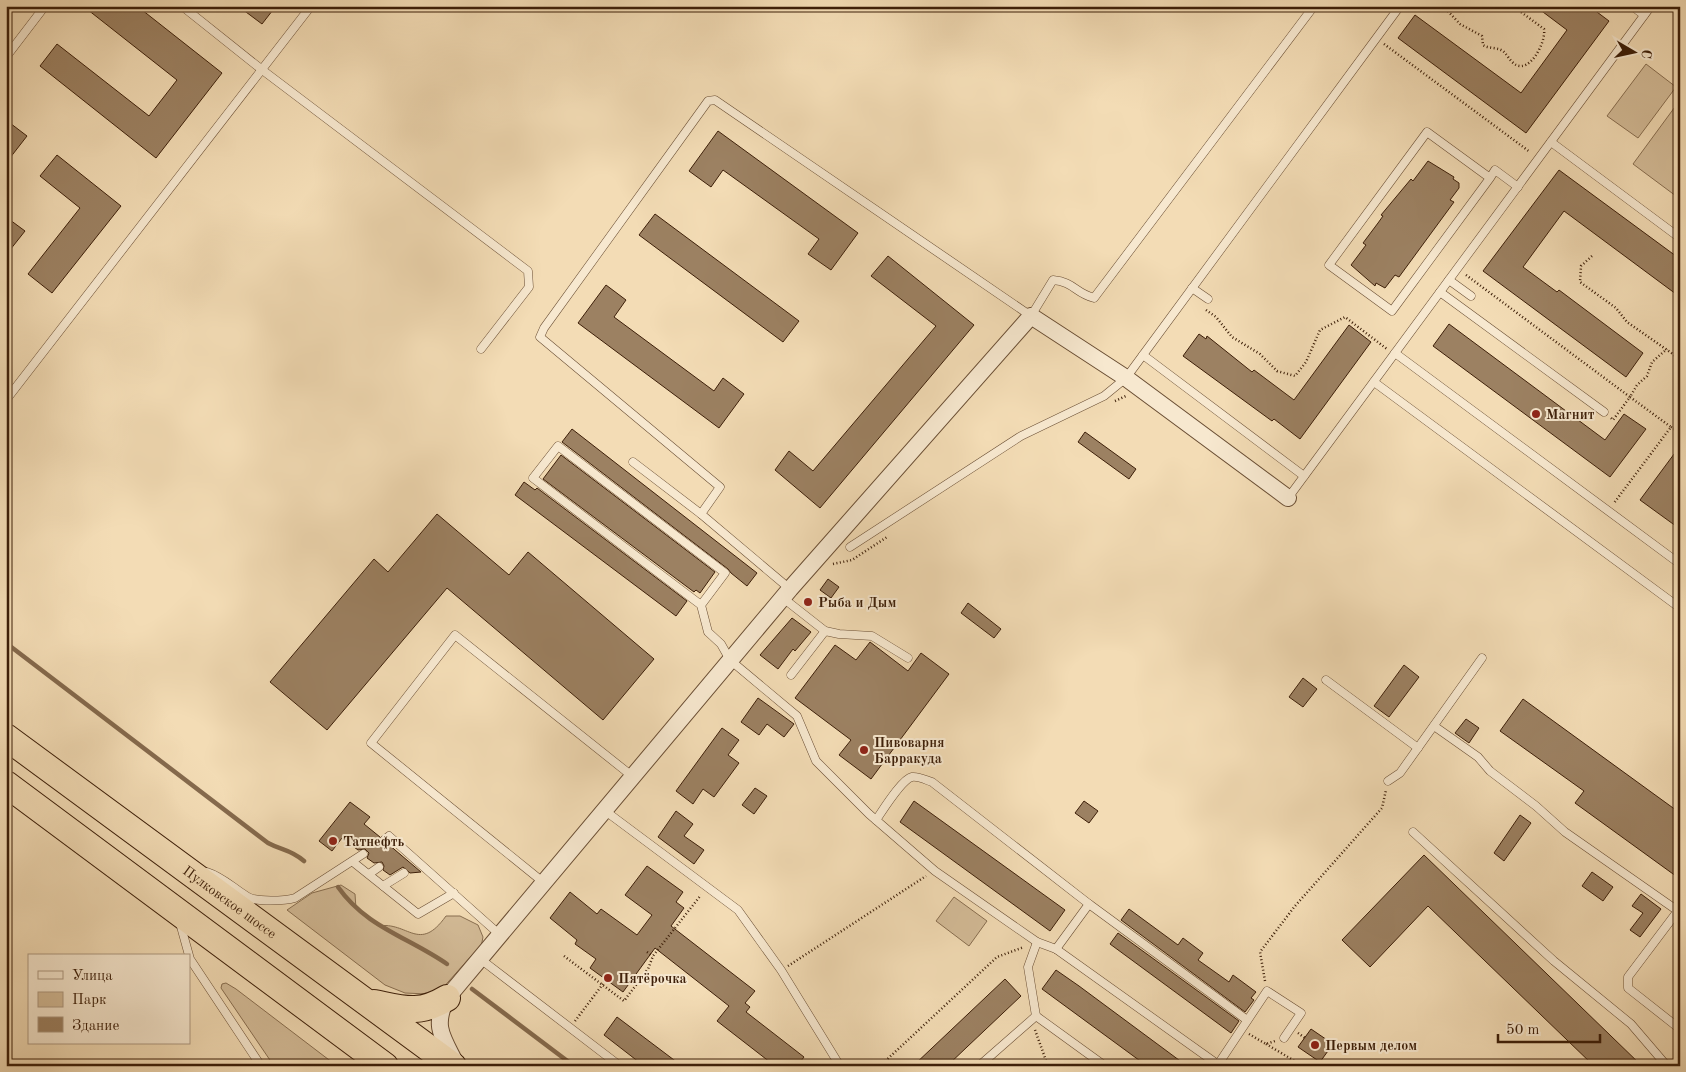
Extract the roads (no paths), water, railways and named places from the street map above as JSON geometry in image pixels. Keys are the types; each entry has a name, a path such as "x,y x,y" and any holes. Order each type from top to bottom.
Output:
{"highway":[{"name":"Пулковское шоссе","path":"6,737 455,1066"},
{"path":"6,784 385,1066"},
{"path":"366,1001 419,1010 430,1007 447,998"}],"street":[{"path":"455,1066 439,1028 439,1016 447,998 786,593 1031,316 1126,378 1288,498"}],"lane":[{"path":"6,57 45,6"},
{"path":"182,6 261,69 528,272 529,287 481,349"},
{"path":"6,400 311,6"},
{"path":"701,514 720,487 540,337 544,328 708,101 714,100 1031,316 1054,280 1067,281 1084,295 1094,298 1314,6"},
{"path":"850,547 1021,436 1104,396 1126,378 1400,6"},
{"path":"1632,6 1644,16"},
{"path":"1288,498 1651,6"},
{"path":"1490,178 1427,132 1329,265 1392,311 1490,178 1495,170 1518,187"},
{"path":"1551,142 1680,238"},
{"path":"1449,280 1471,296"},
{"path":"1192,288 1208,299"},
{"path":"1440,292 1604,412"},
{"path":"1395,353 1680,564"},
{"path":"1143,356 1304,476"},
{"path":"1374,382 1680,608"},
{"path":"701,605 725,573 558,446 532,478 701,605 708,632 721,644 730,660 796,716 816,761 876,820 935,871 1037,942 1056,949 1219,1065 1267,991 1301,1013 1284,1038"},
{"path":"634,462 701,514 825,631 872,636 908,658"},
{"path":"790,675 825,631"},
{"path":"543,882 371,743 454,635 632,776"},
{"path":"1388,781 1400,773 1482,658"},
{"path":"1326,680 1418,748"},
{"path":"1434,726 1478,757 1490,771 1536,806 1564,832 1679,910 1628,977 1627,982 1628,988 1680,1029"},
{"path":"876,820 904,782 912,777 923,778 932,782 1089,904 1247,1020"},
{"path":"604,810 738,910 781,970 840,1066"},
{"path":"1413,832 1554,961 1631,1024 1667,1066"},
{"path":"384,840 389,836 403,851 454,893 499,934"},
{"path":"182,865 220,876 250,898 286,901 295,898 363,854"},
{"path":"352,862 418,914 454,893"},
{"path":"369,874 379,867"},
{"path":"383,886 404,873"},
{"path":"1056,949 1089,904"},
{"path":"176,911 189,954"},
{"path":"1037,942 1028,967 1036,1016 1105,1066"},
{"path":"480,958 620,1066"},
{"path":"190,959 261,1066"},
{"path":"979,1066 1036,1016"}],"waterway":[{"path":"6,643 268,843 290,852 304,861"},
{"path":"338,887 349,901 375,922 447,964"},
{"path":"472,989 574,1066"}],"place":[{"name":"Магнит","path":"1536,414"},
{"name":"Рыба и Дым","path":"808,602"},
{"name":"Пивоварня Барракуда","path":"864,750"},
{"name":"Татнефть","path":"333,841"},
{"name":"Пятёрочка","path":"608,978"},
{"name":"Первым делом","path":"1315,1045"}]}
